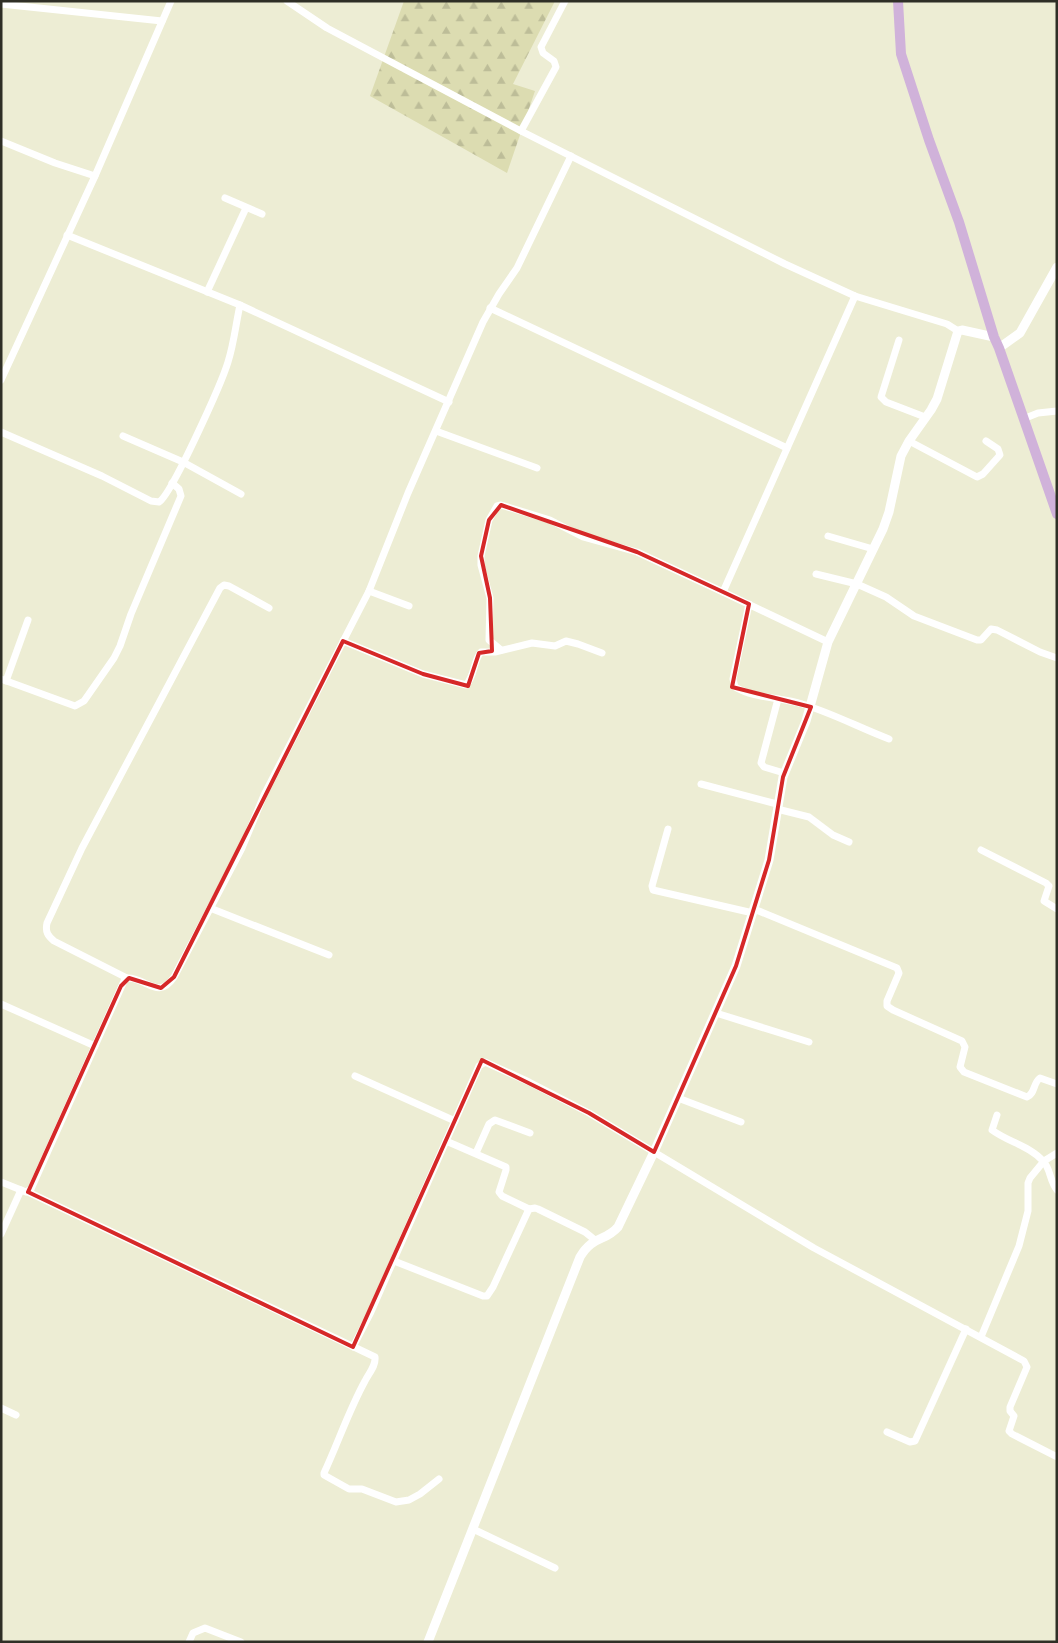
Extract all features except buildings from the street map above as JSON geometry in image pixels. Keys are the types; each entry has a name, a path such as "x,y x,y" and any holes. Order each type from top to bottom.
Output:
{"main road":[{"path":"898,1 901,54 929,140 959,222 994,337 1000,348 1057,514"}],"street":[{"path":"1,380 95,176 171,1"},
{"path":"287,1 296,4 327,28 521,131 784,264 855,296 947,324 958,331 962,330 994,337"},
{"path":"521,131 556,67 554,61 543,52 541,47 565,1"},
{"path":"1,4 32,4 162,21"},
{"path":"1,141 55,163 95,176"},
{"path":"269,608 229,586 224,585 220,588 82,848 47,923 48,936 54,941 127,978 161,988 169,983 242,848 264,795 369,592 408,493 490,308 517,268 571,156"},
{"path":"225,198 262,214"},
{"path":"207,292 246,208"},
{"path":"67,235 240,305 449,402"},
{"path":"1000,348 1016,337 1024,327 1057,267"},
{"path":"723,592 855,296"},
{"path":"1,432 102,476 155,502 162,500 208,412 229,361 240,305"},
{"path":"490,308 787,448"},
{"path":"428,1642 580,1257 595,1240 614,1232 618,1227 654,1152 736,966 772,851 777,806 784,773 811,707 828,642 857,584 889,512 901,456 937,399 958,331"},
{"path":"899,340 881,397 886,402 926,417"},
{"path":"1023,418 1043,412 1057,411"},
{"path":"436,431 537,468"},
{"path":"123,436 183,462 241,494"},
{"path":"909,441 976,477 983,474 1000,455 998,450 986,441"},
{"path":"28,620 4,680 76,706 84,701 120,646 181,496 180,488 172,483"},
{"path":"501,650 494,646 488,636 490,598 480,565 480,556 486,532 497,506 501,505 550,520 584,537 637,552 828,642"},
{"path":"828,536 873,549"},
{"path":"816,574 857,584 886,597 914,616 954,633 981,640 991,629 997,630 1040,652 1057,658"},
{"path":"369,592 410,606"},
{"path":"749,604 733,684 738,689 811,707 889,739"},
{"path":"343,641 423,674 466,685 470,680 479,653 532,643 555,646 566,641 602,653"},
{"path":"778,699 760,761 764,767 784,773"},
{"path":"701,784 809,817 826,831 849,842"},
{"path":"668,829 652,886 653,890 754,911 897,968 899,973 887,1001 887,1006 962,1041 965,1047 960,1067 964,1072 1027,1097 1032,1094 1036,1081 1040,1078 1057,1084"},
{"path":"981,850 1046,883 1049,886 1044,901 1057,908"},
{"path":"210,908 329,955"},
{"path":"1,1234 24,1191 47,1156 120,986 127,978"},
{"path":"1,1004 95,1046"},
{"path":"716,1012 809,1042"},
{"path":"353,1347 364,1328 479,1066 485,1062 558,1096 814,1248 981,1337 1027,1364 1010,1407 1010,1411 1014,1416 1009,1430 1010,1433 1057,1457"},
{"path":"355,1076 455,1121"},
{"path":"678,1098 741,1122"},
{"path":"997,1114 992,1130 1044,1162 1051,1183 1057,1190"},
{"path":"476,1153 492,1121 499,1121 530,1133"},
{"path":"446,1141 506,1166 498,1192 529,1209 538,1209 585,1232 595,1240"},
{"path":"981,1337 1019,1246 1028,1211 1028,1183 1033,1172 1057,1153"},
{"path":"1,1182 24,1191 375,1356 375,1360 350,1411 338,1445 324,1475 349,1489 362,1489 396,1502 409,1500 440,1479"},
{"path":"394,1261 476,1294 487,1296 529,1209"},
{"path":"887,1432 910,1442 915,1442 966,1329"},
{"path":"1,1408 16,1415"},
{"path":"473,1529 556,1568"},
{"path":"189,1642 194,1633 205,1628 241,1642"}],"highlighted area":[{"path":"501,505 637,552 749,604 732,687 811,707 783,777 769,860 736,966 654,1152 589,1113 482,1060 353,1347 28,1192 121,986 129,978 161,988 174,977 343,641 423,674 468,686 479,653 492,651 490,598 481,556 489,520"}],"green space":[{"path":"404,1 555,1 513,84 535,91 507,173 370,96"}]}
